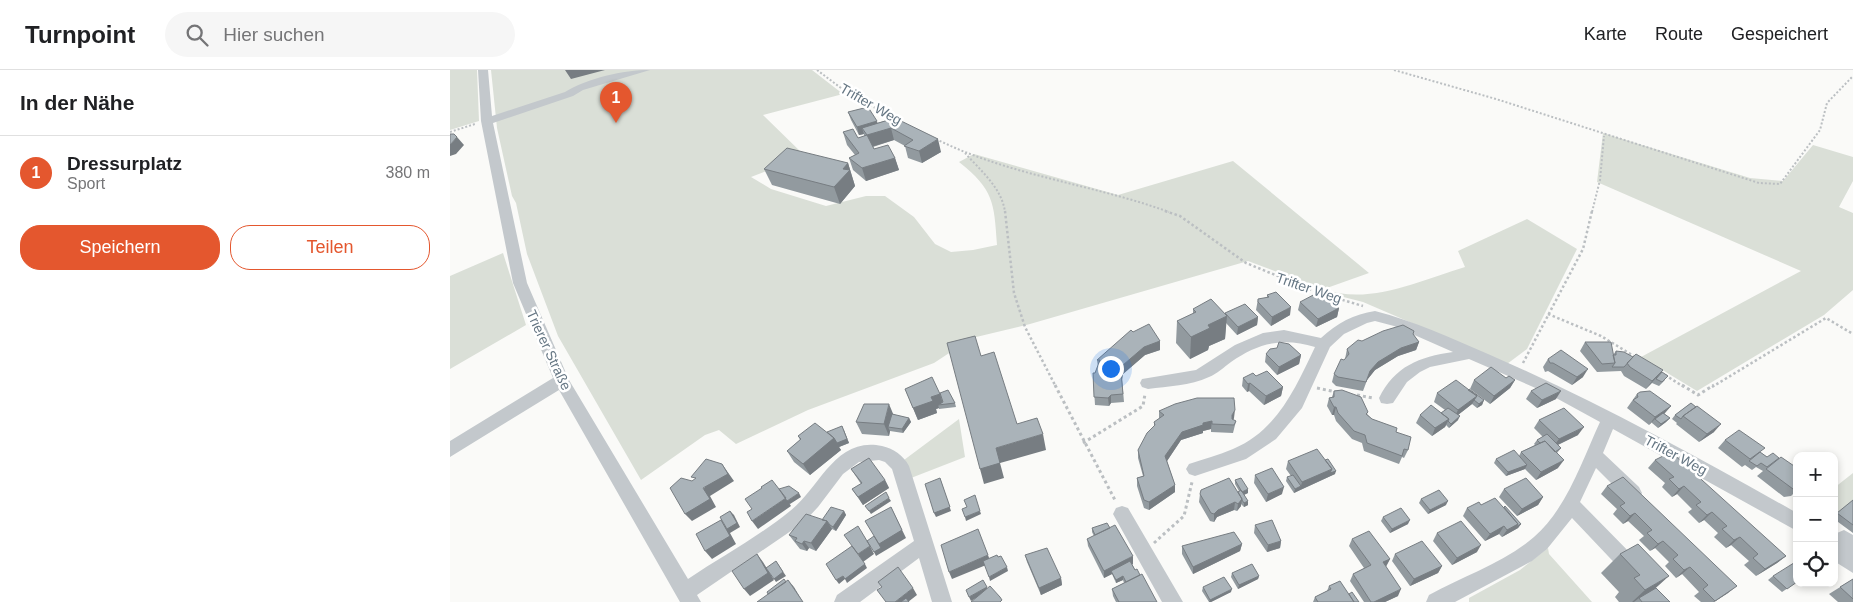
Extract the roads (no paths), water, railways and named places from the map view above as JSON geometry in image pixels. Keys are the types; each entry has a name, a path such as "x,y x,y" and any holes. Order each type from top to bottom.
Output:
{"street":[{"name":"Trierer Straße","path":"483,70 487,121 520,283 562,381 623,489 689,596"},
{"path":"487,121 569,94 579,88 645,70"},
{"name":"Trifter Weg","path":"1324,344 1349,323 1375,316 1398,322 1553,389 1709,472 1793,521"},
{"path":"1148,383 1201,374 1245,346 1270,336 1284,334 1299,336 1324,344 1296,403 1285,418 1257,445 1240,454 1195,469"},
{"path":"1387,398 1393,385 1416,367 1435,360 1462,357 1468,352"},
{"path":"450,450 547,388 562,381"},
{"path":"1436,602 1525,554 1554,528 1570,504 1609,420"},
{"path":"689,596 799,516 837,469 845,462 862,454 885,454 897,460 942,602"},
{"path":"1593,454 1648,508"},
{"path":"1570,504 1645,582"},
{"path":"1122,514 1173,602"},
{"path":"844,602 924,544"},
{"path":"1844,545 1853,564"}],"place":[{"name":"Dressurplatz","path":"616,123"}]}
